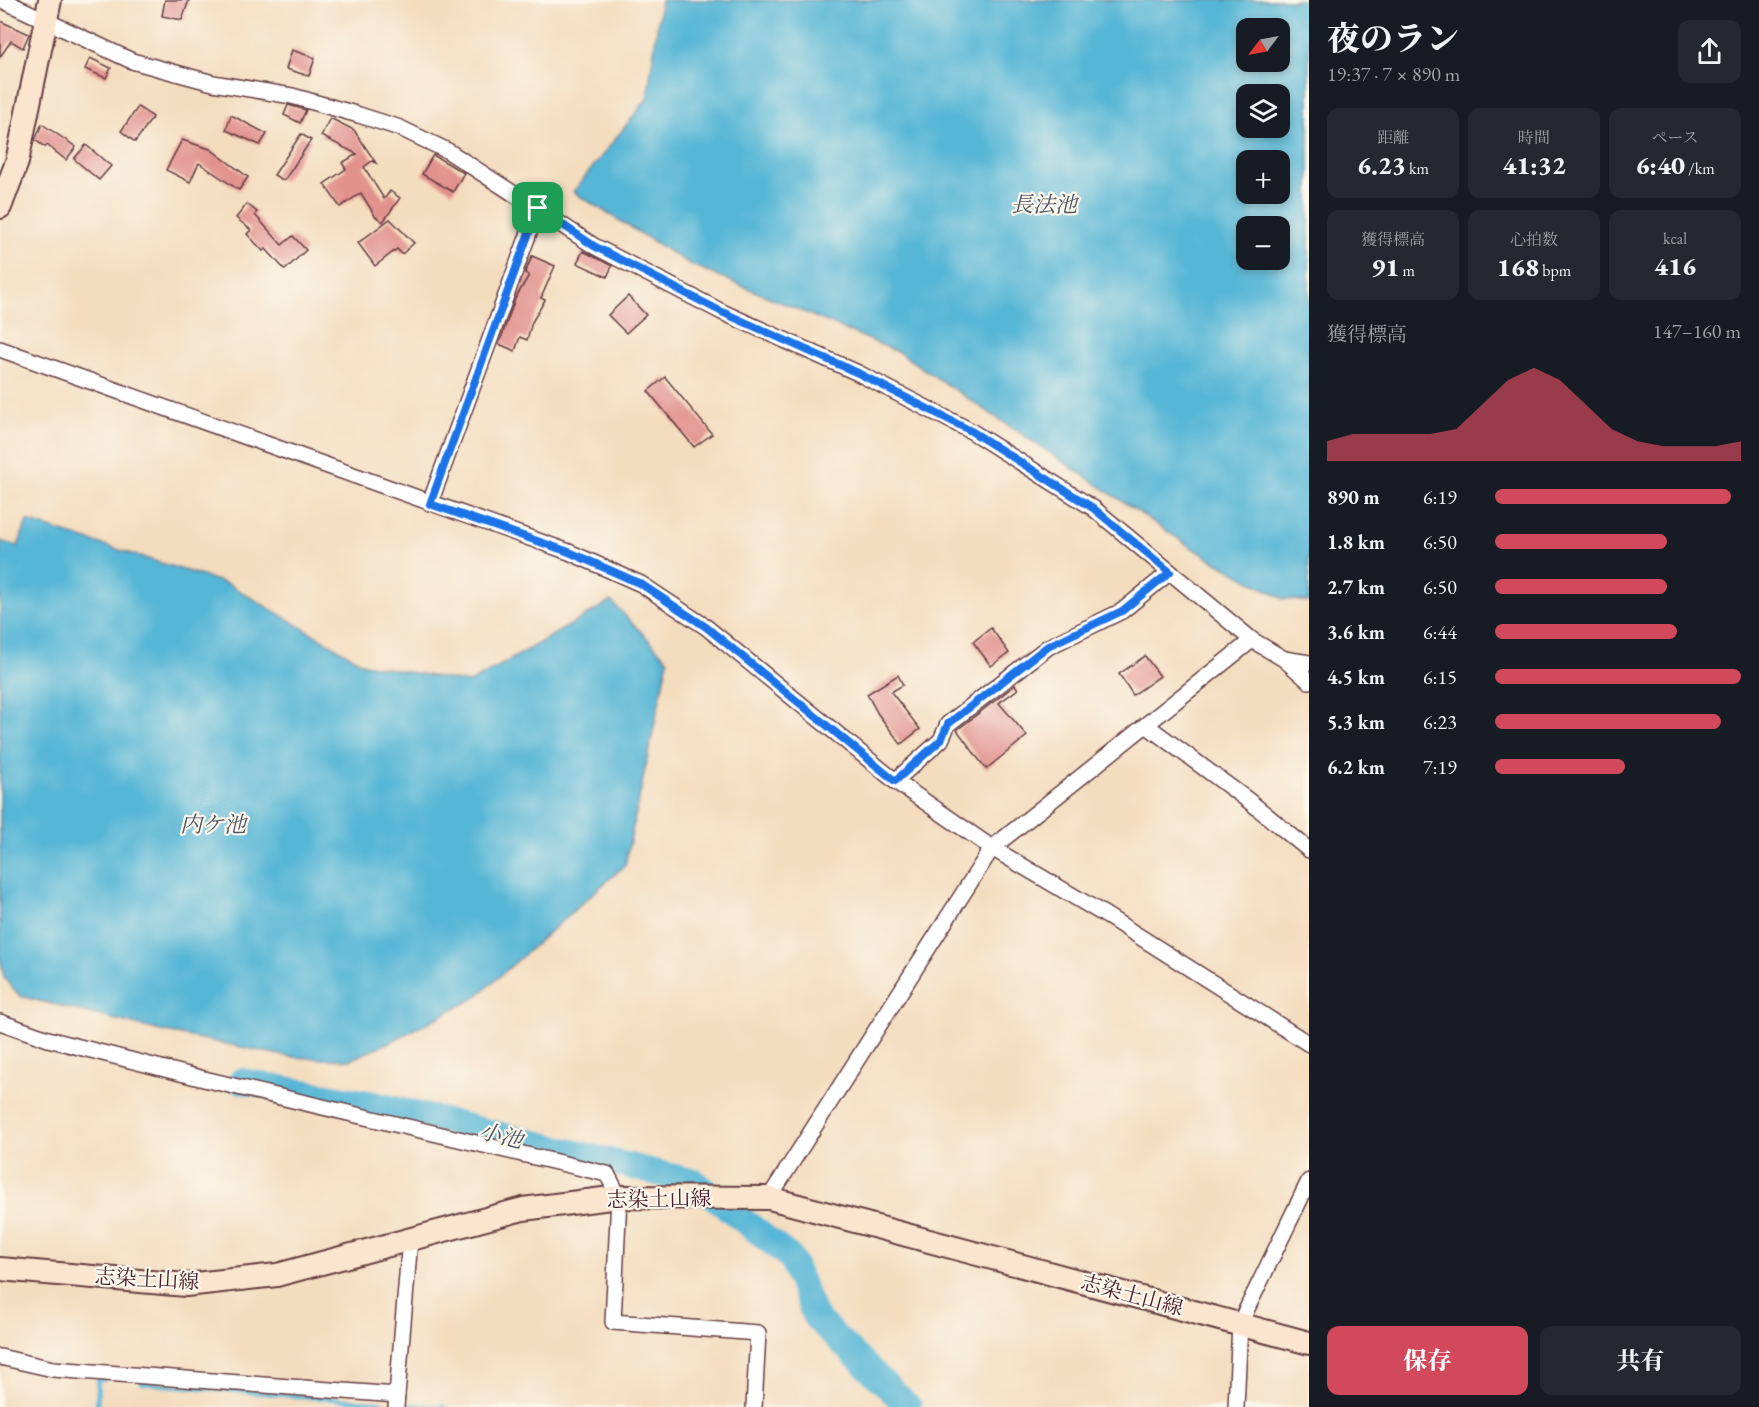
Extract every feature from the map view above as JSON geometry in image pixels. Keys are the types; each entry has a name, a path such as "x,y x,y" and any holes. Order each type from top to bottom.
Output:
{"main road":[{"path":"0,207 16,162 48,11"},
{"name":"志染土山線","path":"0,1269 186,1285 277,1275 523,1209 619,1197 769,1198 1309,1343"}],"street":[{"path":"2,0 48,11 132,61 213,83 292,96 400,128 448,151 594,246 722,312 858,373 971,431 1093,508 1252,640 1284,659 1309,681"},
{"path":"430,504 538,208"},
{"path":"0,349 569,552 641,584 706,627 895,781 992,848 1107,916 1309,1044"},
{"path":"895,781 941,740 948,724 1048,646 1122,611 1170,572"},
{"path":"769,1198 992,848 1252,640"},
{"path":"1284,659 1309,663"},
{"path":"1146,725 1249,801 1309,850"},
{"path":"0,1022 48,1039 204,1079 532,1154 607,1174 619,1197 613,1322 758,1333 754,1407"},
{"path":"1236,1407 1240,1323 1309,1181"},
{"path":"0,1357 53,1369 396,1401 410,1239"}],"water":[{"name":"長法池","path":"661,0 1309,0 1309,602 1283,599 1197,551 898,352 690,264 573,192 647,99"},
{"name":"内ケ池","path":"27,521 228,584 364,664 470,683 611,601 668,660 625,865 475,998 350,1060 290,1057 161,1031 20,996 4,978 0,957 0,541 18,546"}],"building":[{"path":"165,0 189,0 182,20 162,16"},
{"path":"0,21 29,34 23,48 11,41 0,57"},
{"path":"292,50 315,58 309,76 286,69"},
{"path":"90,58 111,68 106,78 85,69"},
{"path":"288,105 306,110 300,123 284,115"},
{"path":"138,107 153,117 135,142 121,131"},
{"path":"231,115 267,134 260,145 226,130"},
{"path":"330,118 354,130 376,163 372,161 364,167 384,199 390,191 400,198 383,222 375,216 361,193 340,207 324,184 346,169 342,163 357,154 321,136"},
{"path":"42,124 76,147 66,160 47,145 45,147 35,140"},
{"path":"301,134 311,140 284,181 274,175"},
{"path":"182,140 210,149 248,177 239,190 199,163 190,182 166,170"},
{"path":"86,145 111,166 99,180 74,159"},
{"path":"433,155 464,173 453,192 422,174"},
{"path":"247,204 257,212 255,215 282,245 293,236 306,250 285,270 266,249 263,251 247,234 251,230 236,218"},
{"path":"390,219 414,243 402,254 397,249 375,266 358,243"},
{"path":"583,251 612,266 607,277 577,263"},
{"path":"532,256 555,266 541,298 545,300 532,322 527,340 520,337 515,351 499,344 515,299 529,275 525,273"},
{"path":"628,296 646,315 626,333 608,315"},
{"path":"665,377 712,434 694,447 648,391"},
{"path":"991,628 1009,653 991,666 973,642"},
{"path":"1145,656 1160,676 1133,695 1119,674"},
{"path":"898,675 903,685 891,692 920,729 901,744 878,714 867,694"},
{"path":"1015,685 1018,689 999,703 1027,736 986,769 957,730"}],"waterway":[{"name":"小池","path":"241,1081 374,1104 695,1182 791,1258 815,1317 909,1407"},
{"path":"97,1407 98,1379 104,1380"},
{"path":"142,1383 382,1403"},
{"path":"406,1405 444,1407"}],"route":[{"path":"538,208 594,246 722,312 858,373 971,431 1093,508 1170,572 1122,611 1048,646 948,724 941,740 895,781 706,627 641,584 569,552 430,504 538,208"}]}
